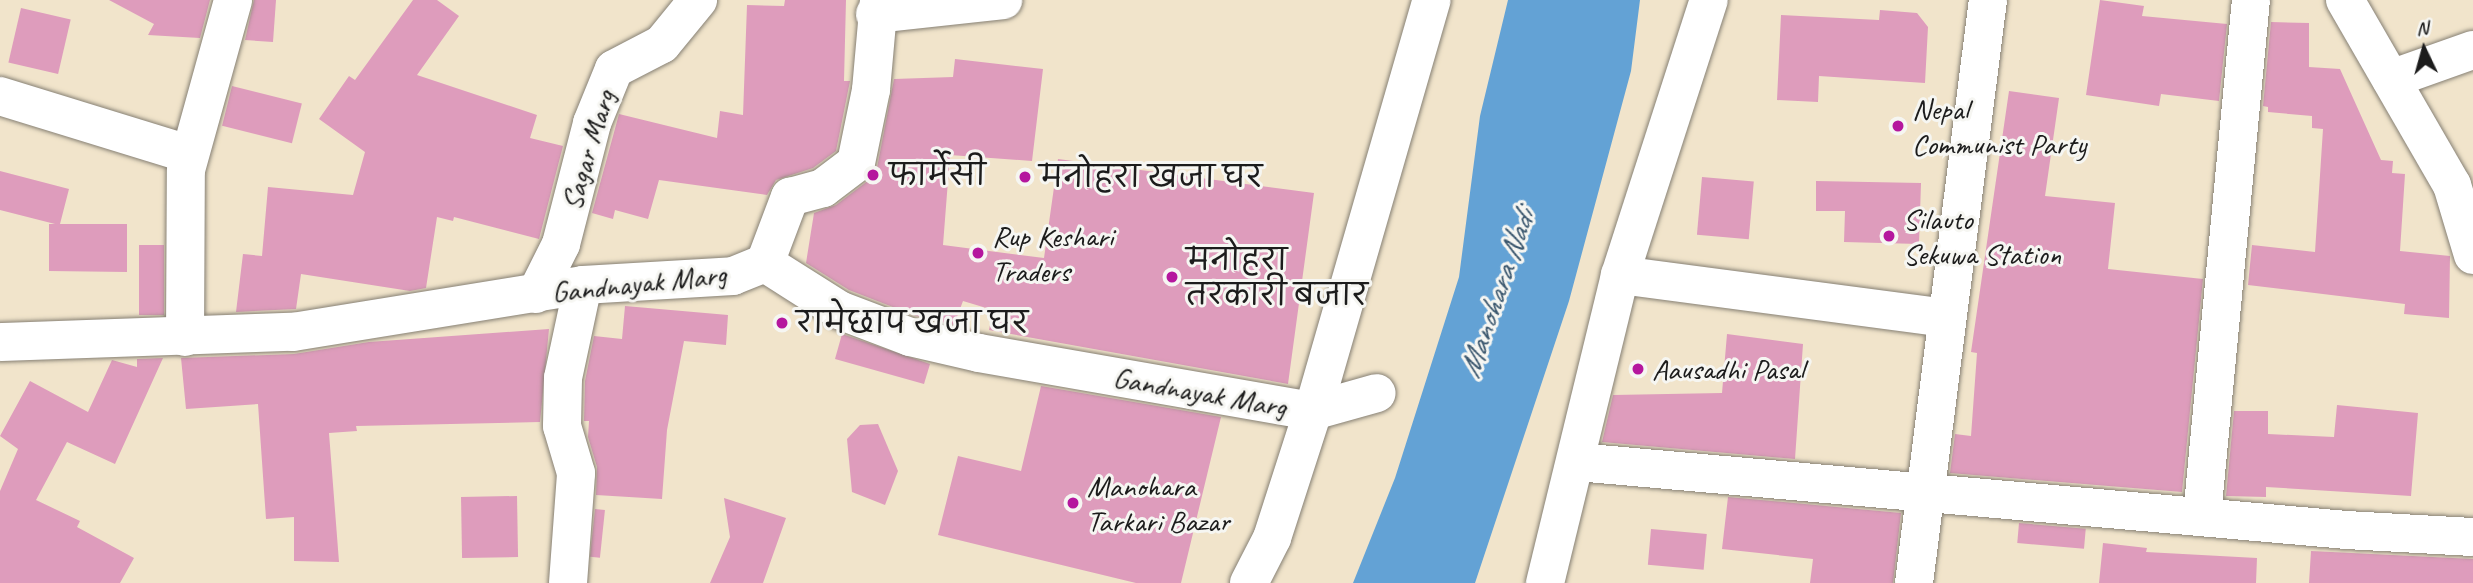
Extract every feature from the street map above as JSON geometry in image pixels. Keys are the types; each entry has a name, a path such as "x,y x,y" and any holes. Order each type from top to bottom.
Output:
{"street":[{"path":"185,337 182,249 189,154 233,0"},
{"name":"Sagar Marg","path":"536,294 561,244 592,123 614,69 662,44 698,0"},
{"path":"765,263 790,197 823,188 856,163 872,90 877,7 1003,0"},
{"path":"1250,583 1272,538 1313,411 1432,0"},
{"path":"1545,583 1577,462 1620,275 1710,0"},
{"path":"1914,583 1945,318 1988,0"},
{"path":"2202,516 2251,0"},
{"path":"2345,0 2452,185 2473,256"},
{"path":"2390,79 2473,50"},
{"path":"0,96 189,154"},
{"name":"Gandnayak Marg","path":"0,342 293,332 583,285 733,276 765,263 839,310 910,337 1313,411 1377,393"},
{"path":"1620,275 1945,318"},
{"path":"568,583 576,473 562,426 563,379 583,285"},
{"path":"1577,462 1924,495 2473,537"}],"water":[{"name":"Manohara Nadi","path":"1508,0 1640,0 1631,71 1569,301 1475,583 1353,583 1395,478 1459,277 1480,116"}],"building":[{"path":"109,0 210,0 200,38 148,35 154,24"},
{"path":"254,0 276,0 273,42 245,40"},
{"path":"413,0 437,0 459,16 417,75 537,115 530,138 563,146 539,239 454,217 453,221 437,217 426,288 410,291 301,274 296,309 236,312 243,254 262,256 268,187 353,195 365,152 319,119 349,76 355,80"},
{"path":"785,0 846,0 844,81 850,81 836,151 813,168 776,180 767,195 659,180 648,219 615,210 613,219 592,213 619,114 717,138 720,111 743,115 747,5 784,6"},
{"path":"2100,0 2144,6 2142,16 2227,24 2219,101 2161,94 2159,106 2086,95"},
{"path":"21,8 71,19 58,74 8,63"},
{"path":"1880,10 1917,13 1928,27 1925,83 1819,76 1818,102 1777,100 1781,15 1879,20"},
{"path":"2271,22 2309,23 2309,67 2340,69 2381,160 2393,161 2392,173 2405,174 2400,251 2450,256 2449,318 2404,314 2405,304 2248,285 2252,245 2315,252 2323,129 2312,128 2312,116 2268,112 2268,107 2263,106"},
{"path":"955,59 1043,69 1032,161 950,155 943,245 1044,258 1058,159 1314,193 1288,384 989,330 993,310 963,301 954,325 916,316 849,290 806,263 814,213 836,205 869,180 877,168 894,79 953,77"},
{"path":"232,86 302,103 292,143 222,126"},
{"path":"2009,91 2059,98 2045,196 2115,203 2108,269 2203,279 2182,492 1950,473 1955,434 1971,436 1977,353 1971,352"},
{"path":"0,171 69,189 60,224 127,224 127,272 49,271 49,224 55,224 0,210"},
{"path":"1702,177 1754,182 1749,239 1697,235"},
{"path":"1816,181 1921,183 1919,244 1844,242 1845,211 1816,211"},
{"path":"139,245 164,245 164,315 139,315"},
{"path":"625,306 728,315 726,345 684,341 667,430 662,499 596,495 597,467 588,437 589,421 584,421 585,381 594,336 622,339"},
{"path":"549,329 540,422 356,426 357,431 329,433 339,562 294,561 294,517 266,519 258,404 186,409 181,358 294,354 369,342"},
{"path":"842,334 930,364 924,384 835,359"},
{"path":"1727,334 1803,344 1795,459 1602,442 1613,395 1722,393"},
{"path":"163,358 115,464 67,442 36,500 80,521 77,527 134,558 120,583 0,583 0,491 18,449 0,436 30,381 88,412 112,360 137,367 137,359"},
{"name":"Manohara Tarkari Bazar","path":"1041,386 1221,417 1181,583 1136,583 938,535 958,456 1021,471"},
{"path":"2337,405 2418,413 2411,496 2266,487 2266,497 2226,496 2234,411 2268,411 2268,434 2334,437"},
{"path":"878,424 898,471 885,505 852,492 847,439 860,425"},
{"path":"517,496 518,557 462,558 461,497"},
{"path":"1728,497 1901,513 1893,583 1810,583 1813,559 1722,549"},
{"path":"724,498 786,518 763,583 710,583 730,537"},
{"path":"595,509 605,510 600,558 590,557"},
{"path":"2019,523 2086,529 2084,549 2017,543"},
{"path":"1651,529 1707,534 1704,570 1648,565"},
{"path":"2103,543 2147,548 2146,552 2257,558 2256,583 2099,583"},
{"path":"2311,551 2473,559 2473,583 2309,583"}],"place":[{"name":"Nepal Communist Party","path":"1898,126"},
{"name":"फार्मेसी","path":"873,175"},
{"name":"मनोहरा खजा घर","path":"1025,177"},
{"name":"Silauto Sekuwa Station","path":"1889,236"},
{"name":"Rup Keshari Traders","path":"978,253"},
{"name":"मनोहरा तरकारी बजार","path":"1172,277"},
{"name":"रामेछाप खजा घर","path":"782,323"},
{"name":"Aausadhi Pasal","path":"1638,369"},
{"name":"Manohara Tarkari Bazar","path":"1073,503"}]}
